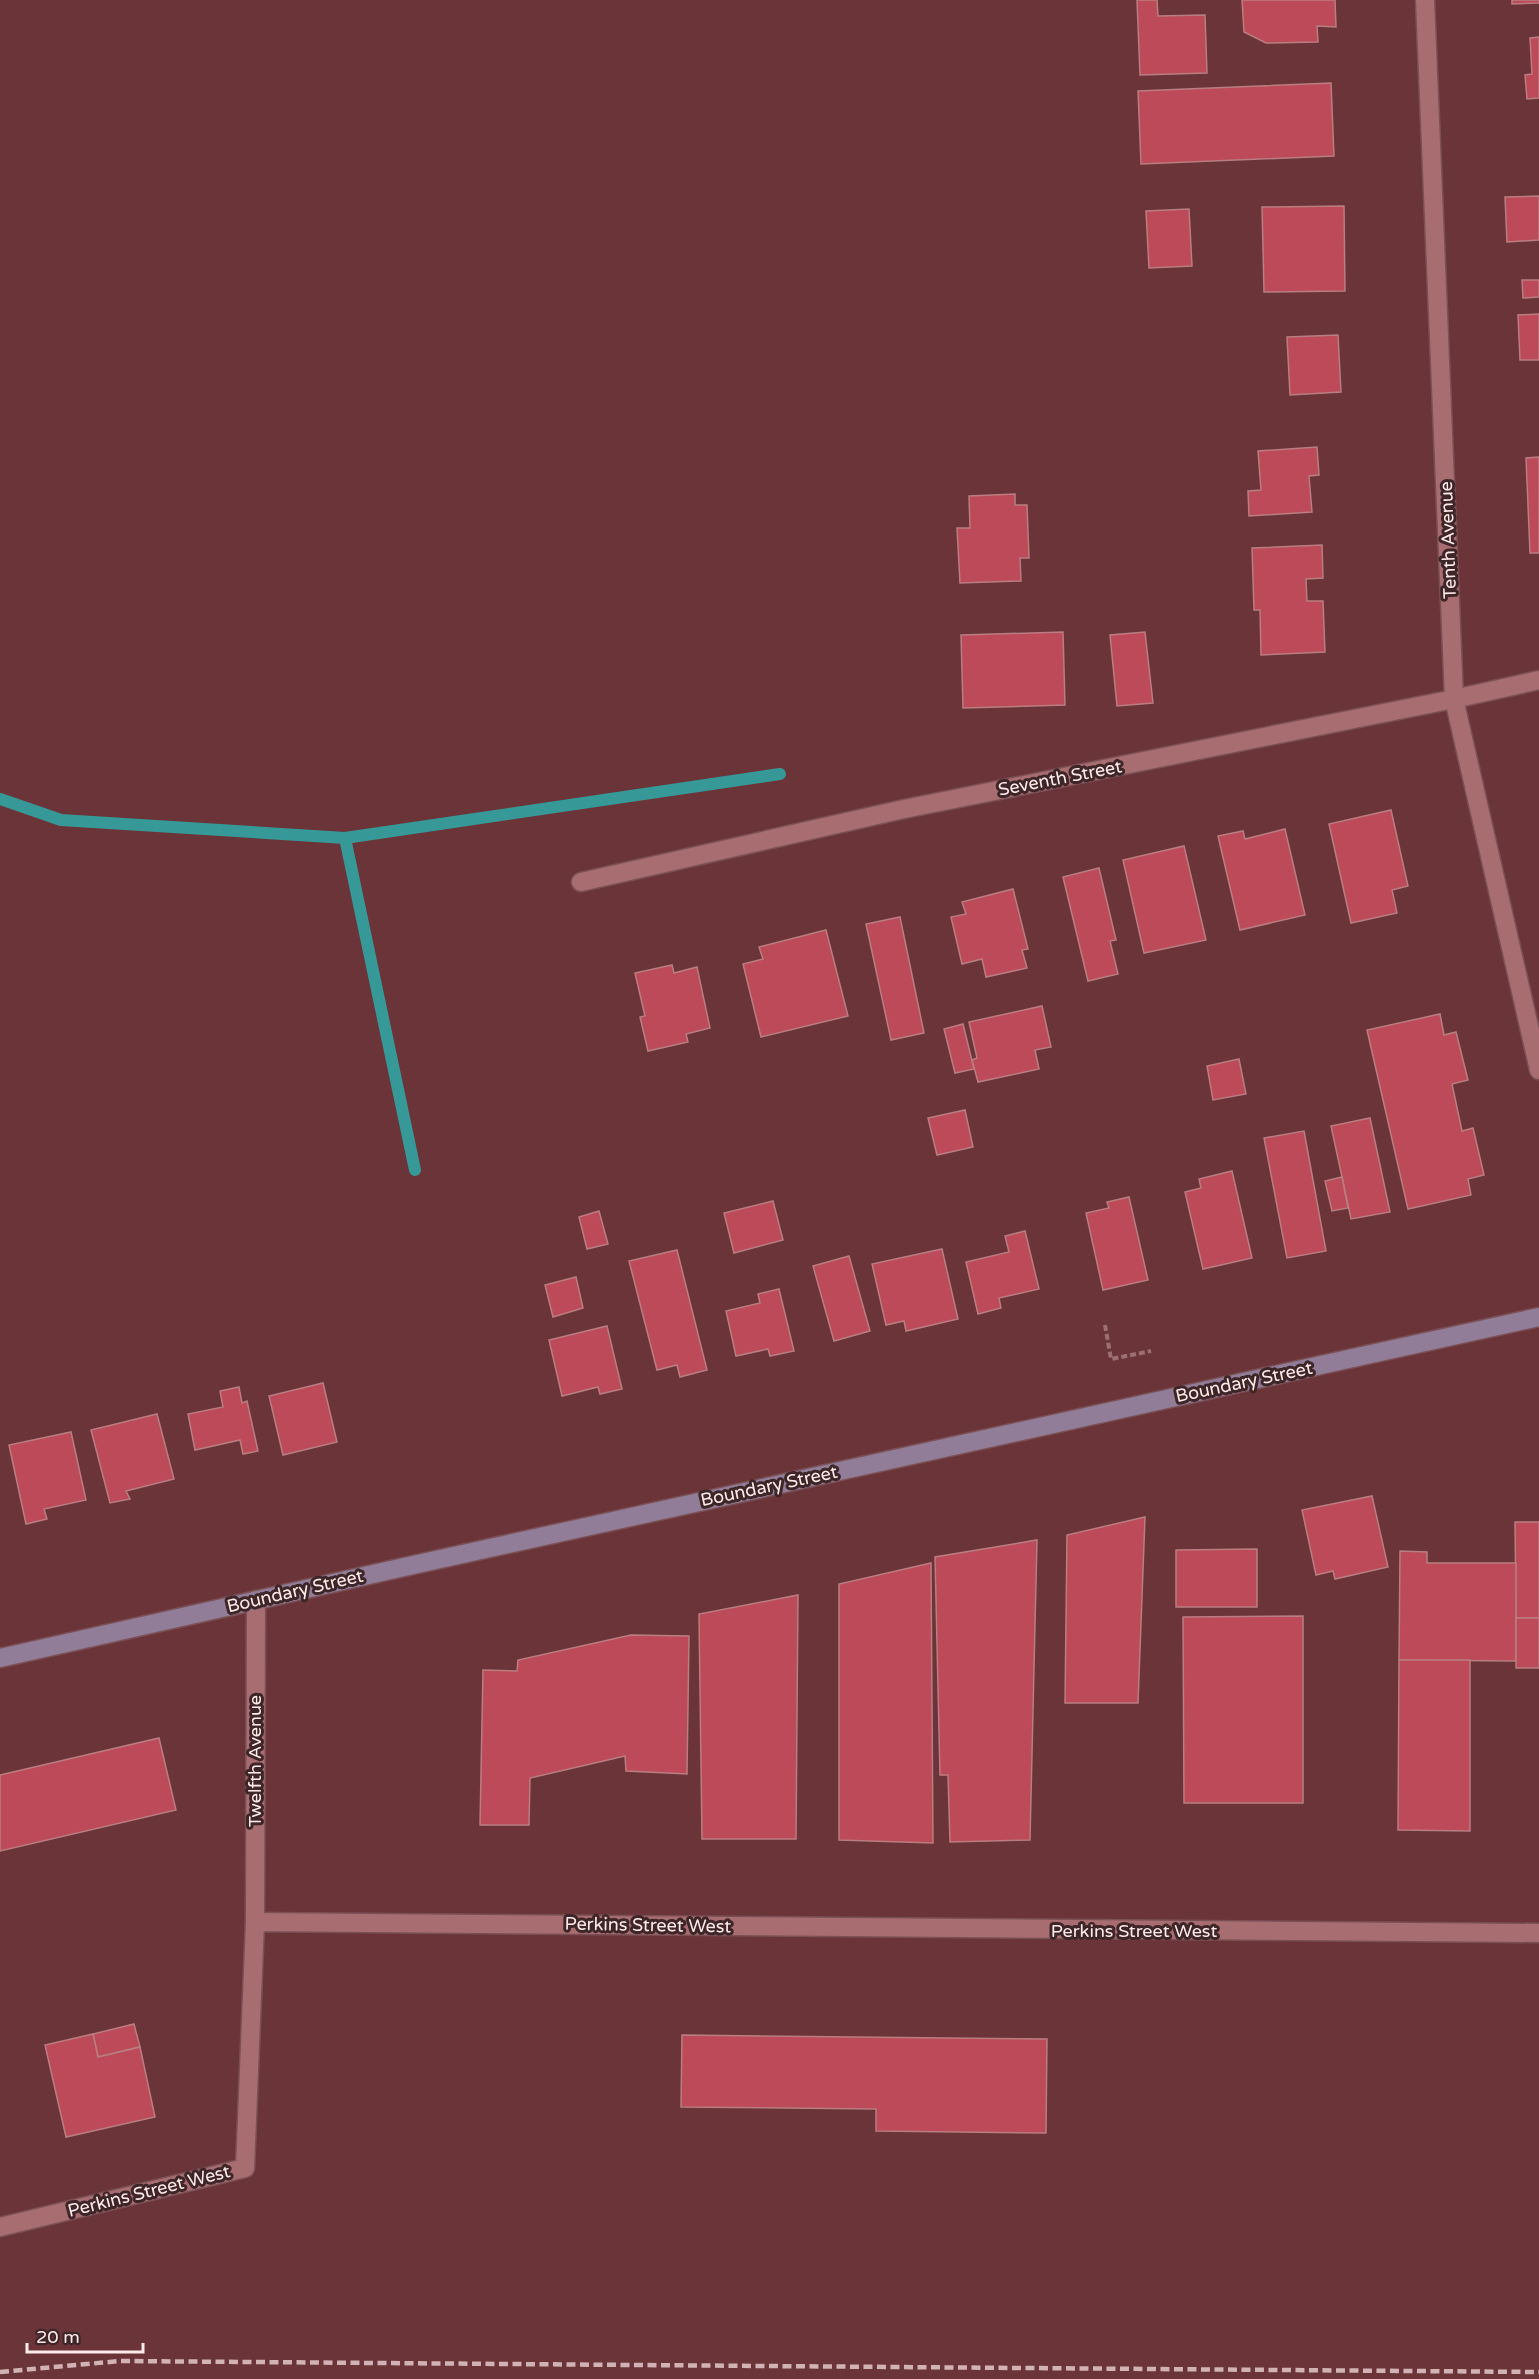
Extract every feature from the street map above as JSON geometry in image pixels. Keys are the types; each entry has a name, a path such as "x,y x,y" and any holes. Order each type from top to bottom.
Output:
{"main road":[{"name":"Boundary Street","path":"0,1658 1539,1317"}],"street":[{"name":"Tenth Avenue","path":"1425,0 1454,699 1539,1070"},
{"name":"Seventh Street","path":"581,882 904,809 1539,680"},
{"name":"Twelfth Avenue","path":"255,1922 256,1600"},
{"name":"Perkins Street West","path":"0,2227 245,2168 255,1922 1539,1933"}],"path":[{"path":"1105,1325 1111,1359 1151,1351"}],"building":[{"path":"1137,0 1157,0 1158,16 1205,15 1207,73 1140,75"},
{"path":"1242,0 1335,0 1336,27 1317,26 1318,42 1266,43 1244,32"},
{"path":"1512,0 1539,0 1539,3 1512,4"},
{"path":"1539,37 1539,98 1527,99 1525,75 1532,74 1530,38"},
{"path":"1331,83 1334,156 1141,164 1138,91"},
{"path":"1539,196 1539,240 1507,242 1505,197"},
{"path":"1344,206 1345,291 1264,292 1262,207"},
{"path":"1189,209 1192,266 1149,268 1146,211"},
{"path":"1522,280 1539,280 1539,297 1523,298"},
{"path":"1539,314 1539,360 1520,360 1518,315"},
{"path":"1338,335 1341,392 1290,395 1287,337"},
{"path":"1317,447 1319,475 1309,476 1312,512 1249,516 1248,491 1261,490 1258,451"},
{"path":"1539,457 1539,553 1530,553 1526,458"},
{"path":"1015,494 1015,505 1027,505 1029,558 1020,558 1021,581 960,583 957,528 970,528 969,496"},
{"path":"1322,545 1323,578 1306,579 1307,601 1323,601 1325,652 1261,655 1260,610 1254,610 1252,548"},
{"path":"1063,632 1065,705 963,708 961,635"},
{"path":"1145,632 1153,703 1117,706 1110,635"},
{"path":"1391,810 1408,886 1392,890 1397,913 1351,923 1329,824"},
{"path":"1285,829 1305,915 1240,930 1218,836 1243,831 1245,839"},
{"path":"1184,846 1206,940 1144,953 1123,860"},
{"path":"1099,868 1116,940 1110,941 1118,974 1088,981 1063,877"},
{"path":"1013,889 1028,949 1022,950 1027,968 986,977 982,959 962,964 951,917 966,914 962,902"},
{"path":"900,917 924,1033 891,1040 866,924"},
{"path":"826,930 848,1016 761,1037 743,964 763,959 759,947"},
{"path":"672,965 674,973 697,967 710,1028 686,1034 688,1042 648,1051 640,1017 645,1016 635,973"},
{"path":"1042,1006 1051,1047 1035,1050 1039,1069 978,1082 972,1060 977,1058 969,1022"},
{"path":"1440,1014 1444,1035 1456,1032 1468,1080 1452,1084 1462,1131 1473,1128 1484,1175 1468,1179 1471,1195 1408,1209 1367,1030"},
{"path":"963,1024 974,1069 955,1073 944,1029"},
{"path":"1239,1059 1246,1094 1213,1100 1207,1066"},
{"path":"965,1110 973,1147 937,1155 928,1118"},
{"path":"1370,1118 1390,1212 1351,1219 1331,1126"},
{"path":"1304,1131 1326,1251 1287,1258 1264,1138"},
{"path":"1232,1171 1252,1258 1203,1269 1185,1192 1201,1188 1199,1179"},
{"path":"1342,1177 1348,1208 1332,1211 1325,1181"},
{"path":"1129,1197 1148,1280 1103,1290 1086,1213 1109,1208 1107,1202"},
{"path":"773,1201 783,1240 734,1253 724,1213"},
{"path":"599,1211 608,1244 587,1249 579,1217"},
{"path":"1025,1231 1039,1289 999,1298 1001,1308 978,1314 966,1262 1009,1252 1005,1236"},
{"path":"942,1249 958,1319 906,1331 904,1321 886,1325 872,1264"},
{"path":"677,1250 707,1370 680,1377 677,1365 657,1370 629,1261"},
{"path":"849,1256 870,1331 834,1341 813,1266"},
{"path":"576,1277 583,1308 553,1317 545,1285"},
{"path":"779,1289 794,1351 770,1356 768,1349 736,1356 726,1311 760,1303 758,1294"},
{"path":"607,1326 622,1389 600,1394 598,1387 562,1396 549,1340"},
{"path":"323,1383 337,1442 283,1455 269,1396"},
{"path":"239,1387 242,1403 247,1401 258,1451 243,1454 240,1440 195,1450 188,1414 223,1407 220,1391"},
{"path":"157,1414 174,1479 126,1491 130,1499 110,1503 91,1430"},
{"path":"71,1432 86,1500 44,1509 47,1519 26,1524 9,1445"},
{"path":"1372,1496 1388,1567 1335,1579 1333,1571 1316,1575 1302,1510"},
{"path":"1145,1517 1138,1703 1065,1703 1067,1535"},
{"path":"1515,1522 1539,1522 1539,1618 1516,1618"},
{"path":"1037,1540 1030,1840 950,1842 948,1775 940,1775 935,1557"},
{"path":"1257,1549 1257,1607 1176,1607 1176,1550"},
{"path":"1400,1551 1427,1552 1427,1563 1516,1563 1516,1661 1399,1660"},
{"path":"931,1563 933,1843 839,1840 839,1584"},
{"path":"798,1595 796,1839 702,1839 699,1614"},
{"path":"1303,1616 1303,1803 1184,1803 1183,1617"},
{"path":"1516,1618 1539,1618 1539,1668 1516,1668"},
{"path":"631,1635 689,1636 687,1774 626,1771 625,1756 530,1778 529,1825 480,1825 483,1670 517,1671 518,1660"},
{"path":"1399,1660 1470,1660 1470,1831 1398,1830"},
{"path":"159,1738 176,1810 0,1851 0,1775"},
{"path":"134,2024 140,2047 98,2057 93,2034"},
{"path":"93,2034 98,2057 140,2047 155,2117 66,2137 45,2045"},
{"path":"682,2035 1047,2039 1046,2133 876,2131 876,2109 681,2107"}],"waterway":[{"path":"0,799 61,820 345,838 780,774"},
{"path":"345,838 415,1170"}],"railway":[{"path":"0,2372 120,2361 1539,2372"}]}
